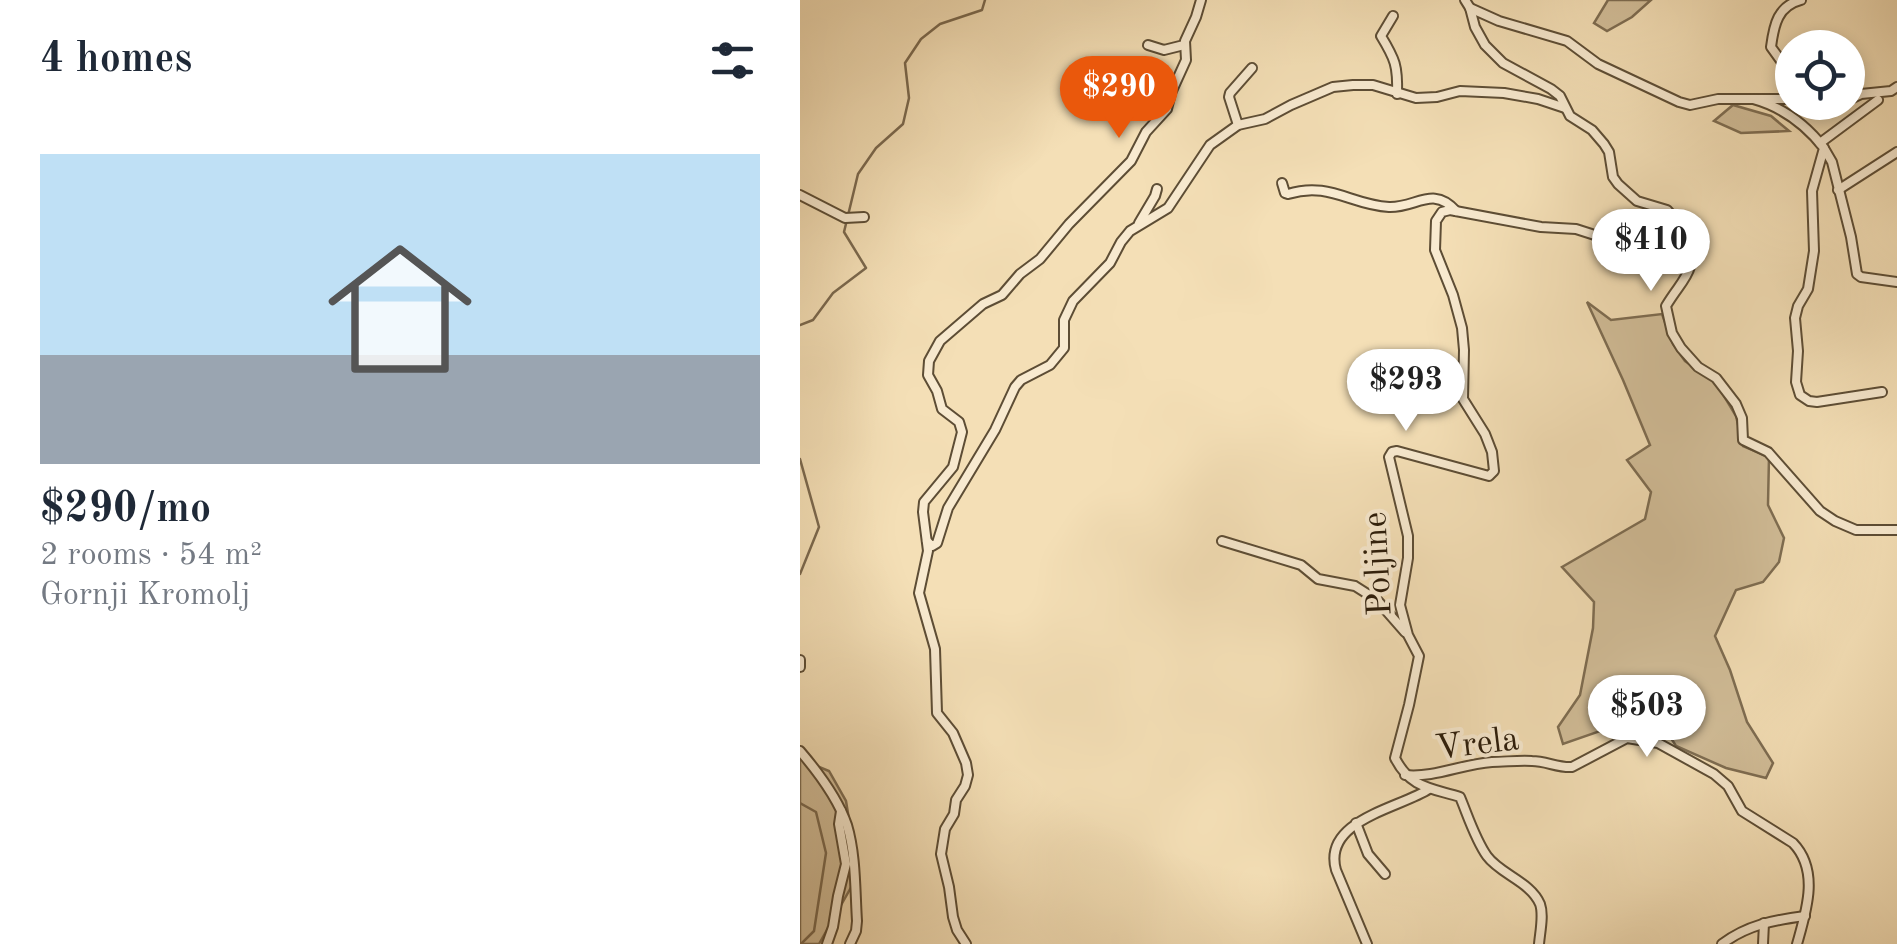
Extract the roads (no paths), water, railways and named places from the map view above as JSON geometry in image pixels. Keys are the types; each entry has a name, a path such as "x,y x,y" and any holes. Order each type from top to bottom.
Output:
{"street":[{"path":"966,944 952,917 940,854 945,828 968,775 963,752 937,712 935,649 919,592 926,561 924,502 953,467 962,432 958,422 942,408 928,375 928,361 940,342 983,304 1002,295 1050,249 1131,161 1146,132 1167,109 1186,60 1184,45 1201,0"},
{"path":"1775,30 1779,15 1788,3 1802,0"},
{"path":"1468,4 1499,20 1567,41 1598,64 1679,102 1690,105 1718,100 1775,99"},
{"path":"1468,4 1485,46 1503,63 1560,96 1570,116 1592,130 1604,144 1618,184 1637,200 1667,210 1690,235 1692,263 1666,306 1672,333 1698,367 1716,378 1736,404 1742,418 1743,440 1768,452 1820,511 1835,521 1856,530 1897,530"},
{"path":"1393,16 1381,36 1392,52 1398,73 1397,94"},
{"path":"1148,45 1164,50 1184,45"},
{"path":"1238,126 1230,93 1252,68"},
{"path":"927,541 932,546 937,543 948,508 995,430 1015,386 1055,361 1064,348 1064,320 1073,301 1110,263 1121,242 1168,208 1210,145 1238,126 1265,119 1333,88 1353,85 1373,86 1416,98 1460,90 1504,93 1565,108"},
{"path":"1865,94 1897,87"},
{"path":"1754,99 1796,120 1832,162 1857,274 1861,278 1897,282"},
{"path":"1878,100 1822,146 1812,191 1814,251 1808,290 1796,318 1796,382 1800,395 1817,402 1882,392"},
{"path":"1838,190 1897,152"},
{"path":"1282,183 1288,194 1310,188 1390,207 1442,199 1456,211 1541,227 1576,229 1629,246 1654,230 1662,231 1692,246"},
{"path":"1137,227 1157,188"},
{"path":"800,195 848,218 864,217"},
{"name":"Poljine","path":"1405,774 1395,751 1418,656 1400,605 1408,536 1389,457 1397,451 1489,476 1494,471 1485,434 1464,399 1462,328 1434,250 1436,221 1442,212 1456,211"},
{"path":"1222,540 1301,564 1318,579 1354,586 1377,600 1408,635"},
{"name":"Vrela","path":"1405,774 1426,776 1488,762 1530,761 1563,768 1627,738 1658,743 1714,774 1728,786 1742,811 1799,849 1809,884 1797,944"},
{"path":"800,751 841,811 850,838 857,921 850,944"},
{"path":"1405,774 1429,789 1460,797 1484,853 1539,902 1539,944"},
{"path":"1367,944 1334,861 1338,846 1356,823 1429,789"},
{"path":"827,944 846,864 839,824 841,811"},
{"path":"1356,823 1368,854 1385,874"},
{"path":"1722,944 1735,934 1764,923 1805,916"},
{"path":"1763,944 1764,923"}],"waterway":[{"path":"800,325 813,320 833,293 866,268 844,232 858,174 876,148 903,124 909,98 905,63 921,39 940,24 982,10 985,0"},
{"path":"800,459 819,527 800,574"},
{"path":"800,803 816,812 826,853 814,931 801,944"}]}
